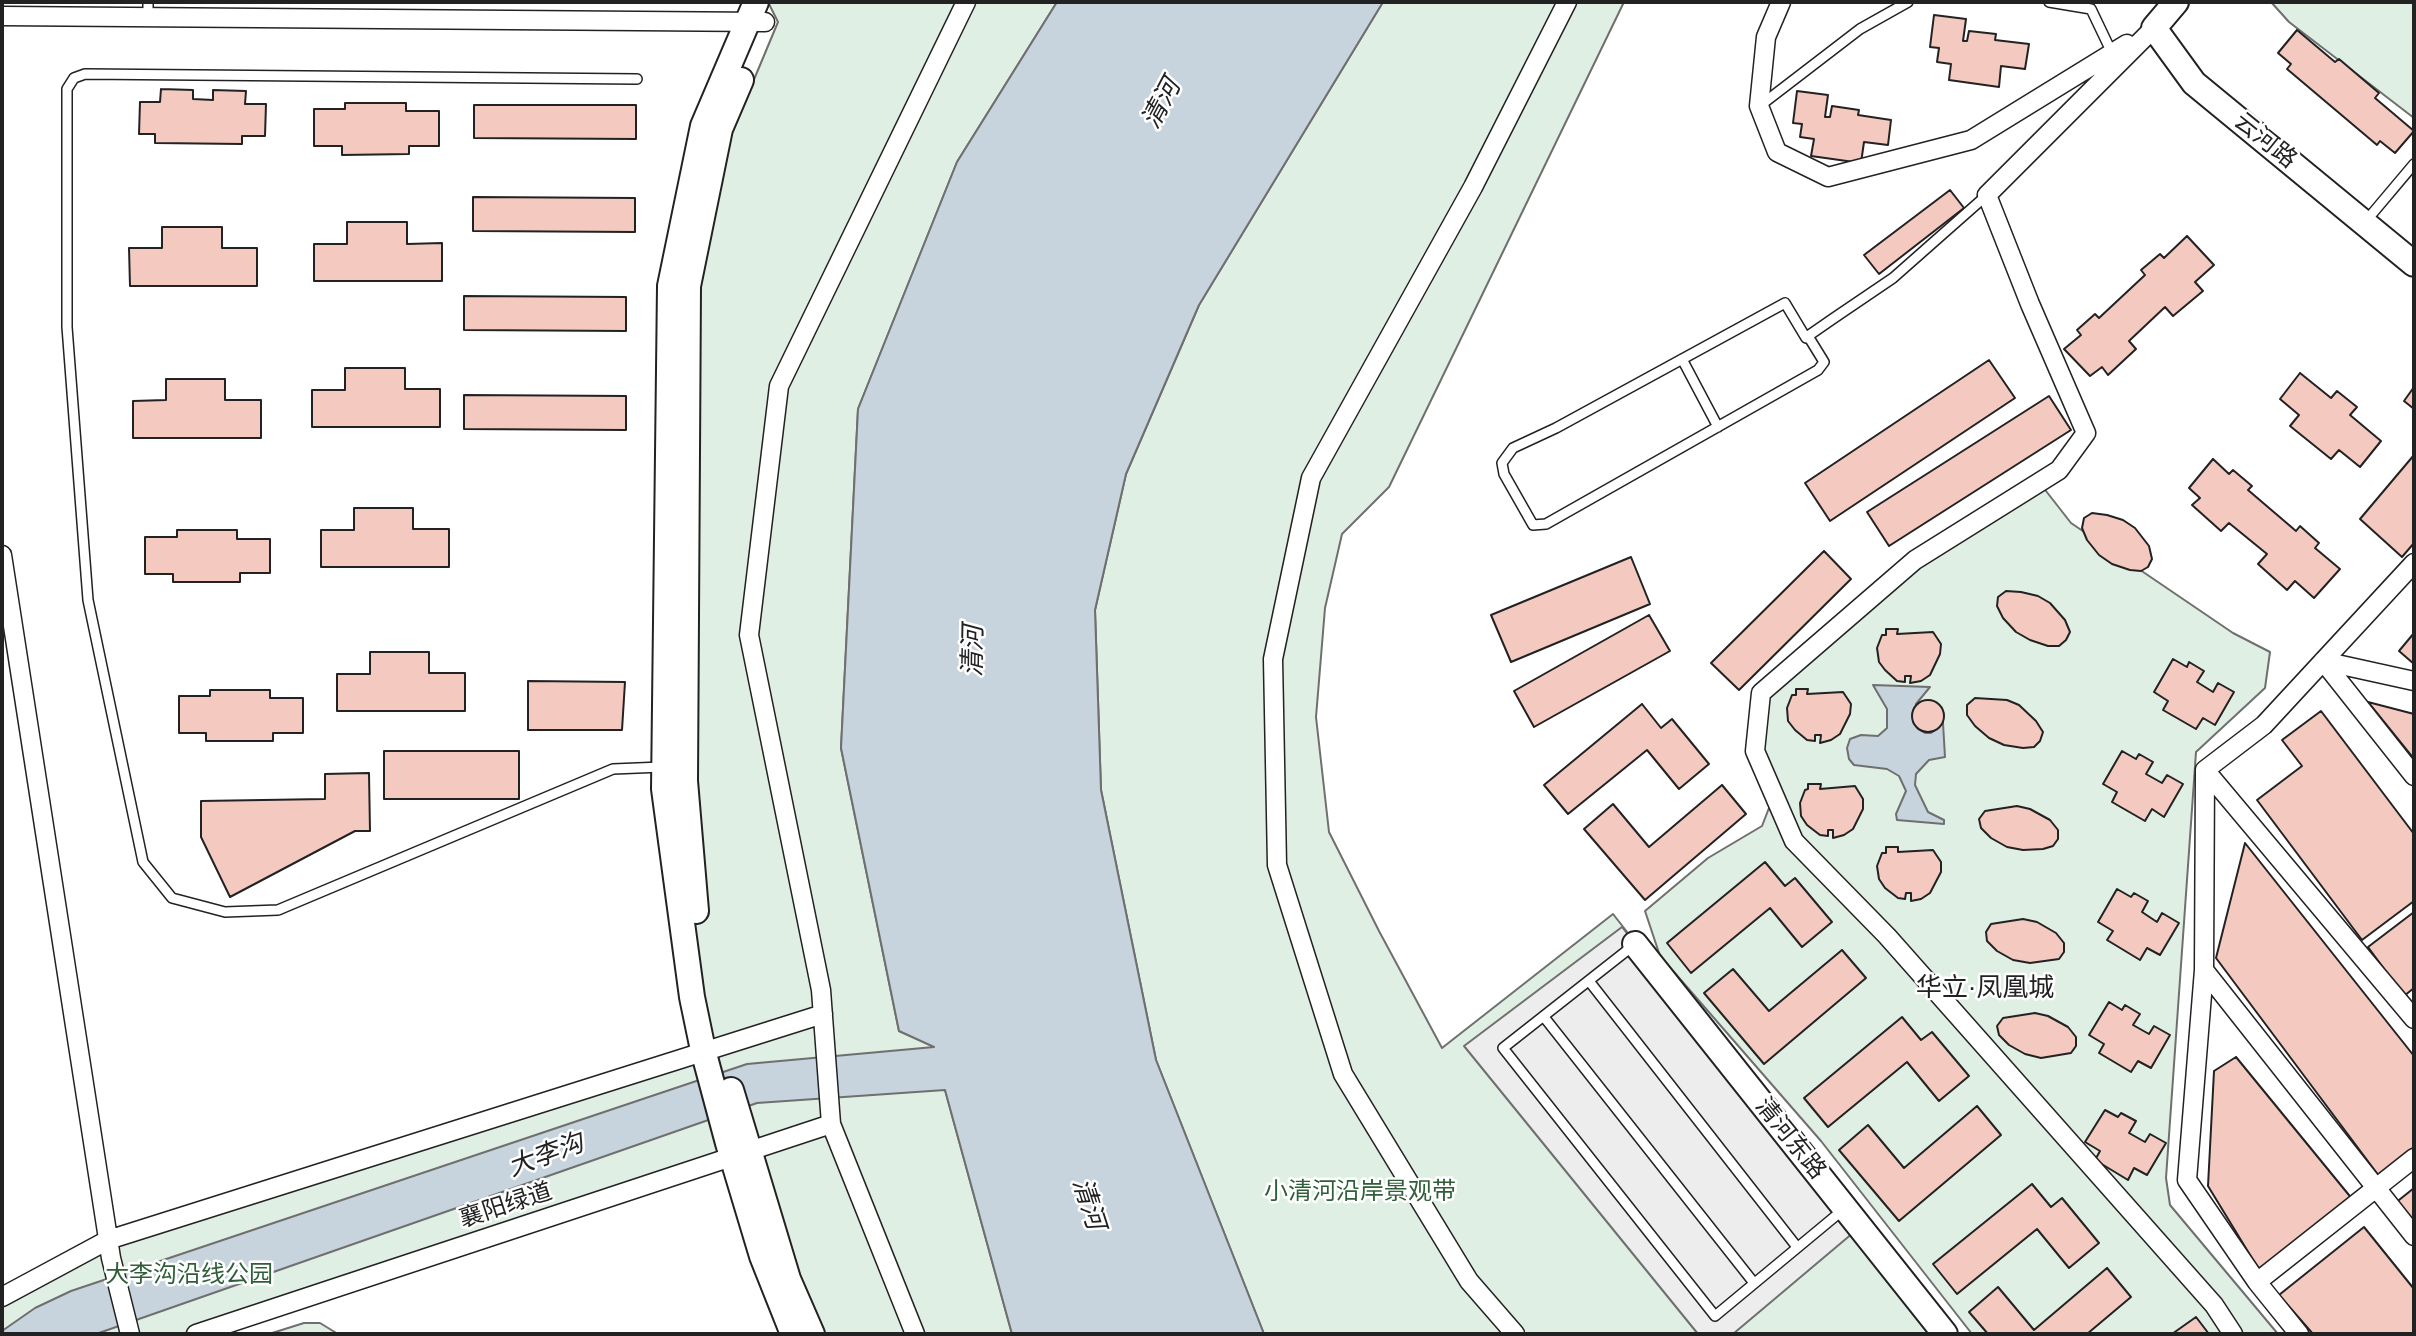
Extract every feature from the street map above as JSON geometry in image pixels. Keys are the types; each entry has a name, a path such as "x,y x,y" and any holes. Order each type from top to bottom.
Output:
{"main road":[{"path":"2154,28 2176,2"},
{"path":"761,12 703,126 670,286 663,789 692,997 713,1057 738,1148 762,1255 793,1334"},
{"path":"713,1057 696,911 685,781 688,286 720,130 761,12"},
{"name":"云河路","path":"2154,28 2194,83 2414,264"},
{"name":"清河东路","path":"1635,944 1945,1334"},
{"path":"738,1148 812,1334"}],"street":[{"path":"915,1334 831,1116 821,990 749,635 779,386 966,2"},
{"path":"1515,1334 1469,1281 1343,1074 1276,865 1273,659 1311,478 1473,187 1567,2"},
{"path":"1781,2 1766,37 1759,106 1777,152 1828,177 1971,140 2154,28"},
{"path":"2,16 148,9 761,12"},
{"path":"2154,28 1987,195 2030,304 2086,433 2059,470 1915,560 1761,694 1755,751 1794,841 1887,936 2214,1305 2233,1334"},
{"path":"2,555 108,1240 130,1334"},
{"path":"2205,770 2264,725 2414,563"},
{"path":"2323,661 2414,681"},
{"path":"2323,661 2414,776"},
{"path":"2205,770 2204,970 2187,1180 2257,1282 2299,1334"},
{"path":"2205,770 2414,1019"},
{"path":"2204,970 2414,1236"},
{"path":"2,1297 108,1240 713,1057 824,1019"},
{"name":"襄阳绿道","path":"196,1334 831,1116"},
{"path":"2257,1282 2414,1158"}],"lane":[{"path":"1759,106 1860,29 1908,2"},
{"path":"2049,2 2091,9 2112,54"},
{"path":"637,79 99,74 85,74 74,78 67,89 67,327 88,600 143,862 172,898 225,912 278,910 613,769 664,767"},
{"path":"2364,223 2414,164"},
{"path":"1808,336 1824,362 1818,370 1546,524 1533,525 1504,474 1502,463 1513,448 1556,428 1785,303 1805,338 1892,278 1987,195"},
{"path":"1682,359 1718,427"},
{"path":"1635,944 1503,1048 1714,1316 1845,1208"},
{"path":"1590,981 1797,1247"},
{"path":"1544,1017 1754,1283"}],"green space":[{"name":"大李沟沿线公园","path":"768,2 1057,2 957,162 858,409 841,748 899,1031 936,1047 945,1090 1012,1334 812,1334 749,1153 196,1334 2,1334 2,1297 108,1240 777,1027 708,1040 673,787 680,286 730,137 778,22"},
{"name":"小清河沿岸景观带","path":"1383,2 1624,2 1389,487 1342,534 1325,608 1316,717 1329,832 1442,1048 1613,914 1943,1334 1264,1334 1156,1060 1101,790 1095,610 1126,474 1199,305"},
{"path":"2271,2 2414,2 2414,118 2289,22"},
{"path":"2039,482 2071,523 2233,633 2270,652 2265,688 2196,752 2166,1178 2170,1205 2278,1334 1972,1334 1821,1141 1660,956 1645,911 1708,858 1762,826 1774,795 1755,751 1761,693 1915,560"},
{"path":"304,1323 320,1323 338,1334 269,1334"}],"shaded area":[{"path":"1622,927 1860,1227 1733,1334 1698,1334 1464,1046"}],"water":[{"path":"1057,2 1383,2 1199,305 1126,474 1095,610 1101,790 1156,1060 1264,1334 1012,1334 945,1090 757,1103 96,1334 2,1334 2,1331 35,1308 71,1291 747,1064 934,1047 899,1031 841,748 858,409 957,162"},
{"path":"1873,685 1930,687 1916,704 1913,720 1918,729 1925,733 1931,733 1943,723 1945,757 1929,760 1916,774 1915,785 1928,812 1944,820 1944,824 1897,820 1896,814 1906,791 1899,776 1887,769 1854,765 1849,759 1847,748 1850,739 1861,735 1878,736 1887,728 1887,709"}],"building":[{"path":"1934,15 1966,19 1963,41 1967,41 1969,31 1996,34 1995,40 2029,44 2025,69 2001,66 1999,87 1949,80 1951,64 1937,62 1939,48 1930,47"},
{"path":"2297,30 2335,62 2339,59 2379,93 2375,98 2414,131 2395,153 2380,141 2377,145 2287,69 2291,64 2278,53"},
{"path":"161,89 193,90 193,99 213,100 213,90 246,91 245,104 266,104 265,136 242,136 242,144 155,143 155,134 139,134 140,102 160,102"},
{"path":"1797,91 1828,95 1825,117 1830,117 1832,106 1859,110 1858,115 1891,120 1888,145 1864,142 1861,163 1811,156 1814,139 1800,137 1802,124 1793,123"},
{"path":"345,103 406,103 406,111 439,111 439,146 409,146 409,154 342,155 342,146 314,146 314,109 345,109"},
{"path":"474,105 636,105 636,139 474,138"},
{"path":"1950,190 1964,208 1879,274 1864,255"},
{"path":"473,197 635,198 635,232 473,231"},
{"path":"347,222 407,222 407,244 442,243 442,281 314,281 314,244 347,244"},
{"path":"162,227 222,227 222,248 257,248 257,286 130,286 129,248 162,248"},
{"path":"2187,236 2214,265 2195,282 2203,291 2173,316 2165,307 2129,341 2136,349 2108,375 2102,367 2090,376 2064,349 2081,335 2077,330 2095,314 2099,318 2145,275 2141,270 2160,254 2164,258"},
{"path":"464,296 626,297 626,331 464,330"},
{"path":"1989,360 2015,398 1830,521 1805,483"},
{"path":"345,368 405,368 405,389 440,389 440,427 312,427 312,390 345,390"},
{"path":"2300,373 2331,398 2337,391 2357,407 2350,415 2381,441 2360,467 2339,450 2331,459 2290,426 2299,415 2280,399"},
{"path":"166,379 225,379 225,400 261,400 261,438 133,438 133,401 166,400"},
{"path":"2414,387 2414,409 2404,401"},
{"path":"464,395 626,396 626,430 464,429"},
{"path":"2049,396 2071,430 1889,546 1867,512"},
{"path":"2414,455 2414,543 2402,557 2360,519"},
{"path":"2213,459 2229,474 2233,470 2252,486 2248,490 2296,531 2300,526 2319,543 2315,548 2340,569 2314,598 2295,581 2287,590 2258,564 2267,554 2229,523 2221,531 2192,505 2200,498 2189,488"},
{"path":"354,508 413,508 413,529 449,529 449,567 321,567 321,530 354,530"},
{"path":"2092,513 2123,520 2135,528 2149,546 2152,559 2148,567 2141,571 2130,570 2112,564 2099,555 2087,540 2082,528 2084,518"},
{"path":"177,530 237,530 237,539 270,539 270,573 240,573 240,582 173,582 173,574 145,574 145,537 177,537"},
{"path":"1824,551 1851,579 1739,690 1711,663"},
{"path":"1631,557 1650,604 1511,662 1491,615"},
{"path":"2006,591 2038,596 2050,603 2065,620 2070,632 2066,640 2059,646 2048,646 2016,632 2003,618 1997,606 1998,597"},
{"path":"1649,615 1670,651 1534,727 1514,691"},
{"path":"1886,629 1898,629 1897,634 1933,632 1941,644 1940,654 1930,675 1921,681 1910,683 1911,676 1905,676 1905,682 1897,681 1885,670 1879,662 1877,648 1882,635 1886,635"},
{"path":"2414,633 2414,664 2399,651"},
{"path":"370,652 429,652 429,673 465,673 465,711 337,711 337,674 370,674"},
{"path":"2173,659 2187,667 2189,662 2204,671 2197,682 2213,692 2218,683 2234,692 2215,725 2203,718 2196,729 2163,710 2168,701 2154,692"},
{"path":"528,681 625,682 622,730 528,730"},
{"path":"1796,689 1808,689 1807,694 1843,692 1851,704 1850,714 1840,734 1820,743 1821,735 1815,735 1815,741 1807,740 1795,730 1788,721 1787,708 1792,695 1796,695"},
{"path":"210,690 270,690 270,698 303,698 303,733 273,733 273,741 206,741 206,733 179,733 179,696 210,696"},
{"path":"1975,698 2007,700 2019,705 2043,732 2040,741 2034,747 2023,748 2004,745 1989,738 1967,715 1967,705"},
{"path":"1928,700 1939,705 1944,716 1939,727 1928,732 1917,727 1912,716 1917,705"},
{"path":"2368,702 2414,714 2414,759"},
{"path":"1642,704 1661,728 1672,719 1709,764 1679,789 1647,750 1568,814 1544,785"},
{"path":"2321,711 2414,834 2414,901 2362,940 2257,800 2302,766 2282,740"},
{"path":"384,751 519,751 519,799 384,799"},
{"path":"2122,751 2136,759 2139,754 2153,762 2146,774 2162,783 2167,775 2183,784 2164,817 2152,809 2145,821 2112,802 2117,792 2103,784"},
{"path":"369,773 370,831 355,831 230,897 201,837 201,801 325,799 325,774"},
{"path":"1808,784 1821,784 1820,789 1855,786 1863,799 1863,809 1853,829 1833,838 1833,830 1828,830 1828,836 1820,835 1807,825 1801,816 1800,803"},
{"path":"1722,785 1746,814 1645,900 1584,829 1613,804 1649,847"},
{"path":"2017,806 2030,809 2050,820 2058,830 2058,839 2053,846 2023,850 2007,847 1991,838 1981,828 1979,819 1985,811"},
{"path":"2245,843 2414,1056 2414,1147 2379,1176 2216,958"},
{"path":"1886,847 1898,847 1898,852 1933,850 1941,862 1941,872 1930,893 1911,901 1911,893 1906,893 1905,899 1898,898 1885,888 1879,879 1877,866 1882,853 1886,853"},
{"path":"1765,862 1785,886 1795,878 1832,922 1802,947 1770,908 1691,973 1667,943"},
{"path":"2117,889 2131,897 2134,893 2148,901 2142,912 2157,922 2162,913 2179,923 2160,955 2147,948 2140,960 2107,940 2113,931 2098,922"},
{"path":"2414,912 2414,988 2404,996 2368,947"},
{"path":"2023,919 2037,922 2056,933 2064,943 2064,952 2059,959 2030,963 2013,960 1997,951 1987,941 1986,932 1991,924"},
{"path":"1842,950 1866,978 1764,1064 1704,993 1733,969 1769,1011"},
{"path":"2109,1002 2122,1010 2125,1005 2140,1014 2133,1025 2149,1034 2154,1026 2170,1035 2151,1068 2138,1061 2131,1072 2099,1053 2104,1044 2089,1035"},
{"path":"2035,1013 2048,1016 2068,1027 2076,1037 2076,1046 2071,1053 2041,1058 2025,1054 2009,1045 1999,1035 1997,1026 2003,1018"},
{"path":"1902,1017 1921,1040 1932,1032 1969,1076 1939,1101 1907,1062 1828,1127 1804,1098"},
{"path":"2236,1057 2353,1200 2261,1273 2208,1186 2214,1071"},
{"path":"1977,1106 2001,1135 1899,1221 1839,1150 1868,1125 1904,1168"},
{"path":"2105,1110 2118,1117 2121,1113 2136,1121 2129,1133 2145,1142 2150,1134 2166,1143 2147,1175 2134,1168 2128,1180 2095,1160 2100,1151 2085,1142"},
{"path":"2032,1184 2051,1207 2062,1198 2099,1243 2069,1268 2037,1229 1957,1294 1933,1264"},
{"path":"2414,1188 2414,1229 2394,1204"},
{"path":"2364,1227 2414,1289 2414,1334 2313,1334 2279,1295"},
{"path":"2107,1268 2131,1297 2087,1334 1988,1334 1969,1312 1998,1287 2034,1330"},
{"path":"2196,1317 2209,1334 2172,1334"}],"district":[{"name":"华立·凤凰城","path":"1985,989"}],"water label":[{"name":"清河","path":"1162,104"},
{"name":"清河","path":"974,651"},
{"name":"大李沟","path":"546,1156"},
{"name":"清河","path":"1088,1204"}]}
